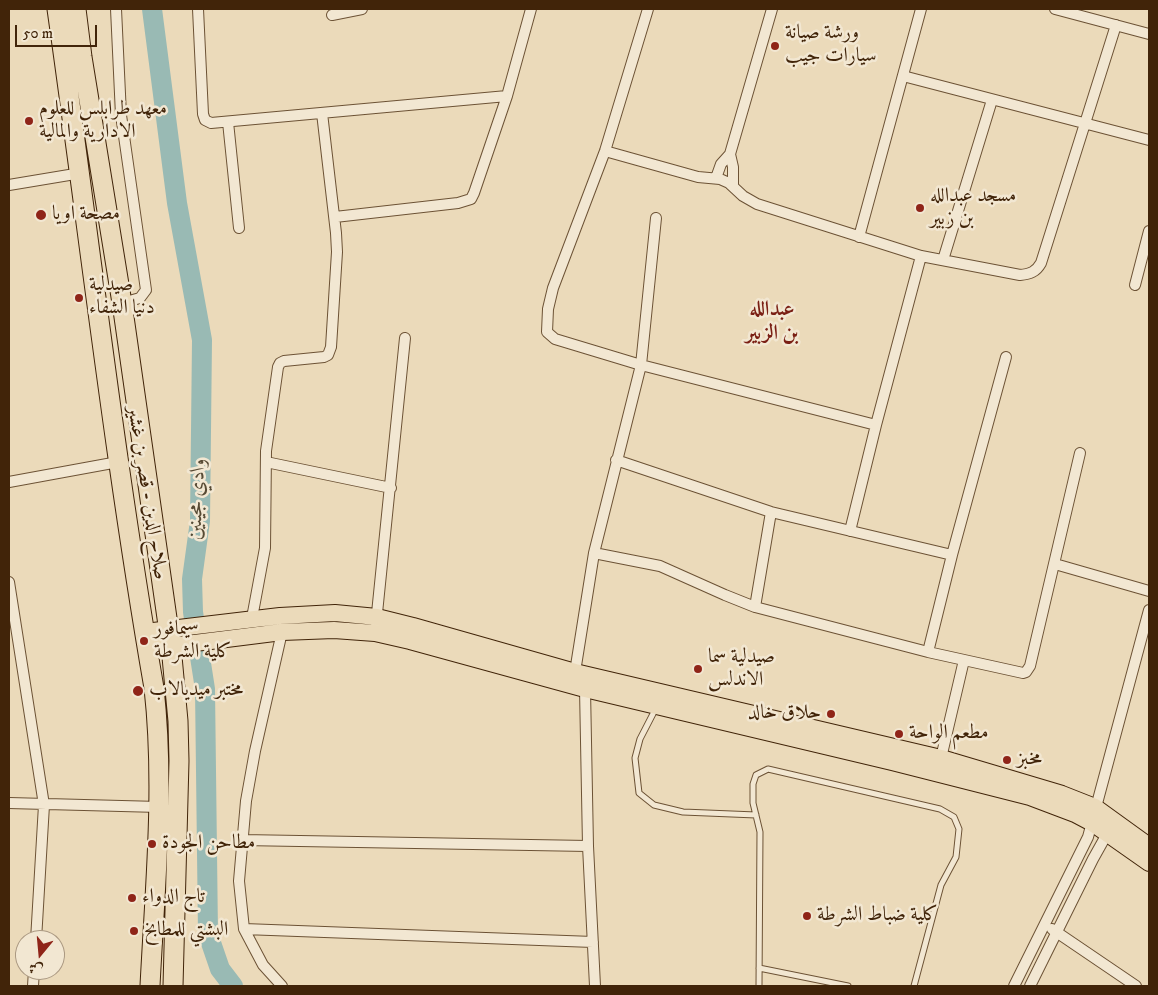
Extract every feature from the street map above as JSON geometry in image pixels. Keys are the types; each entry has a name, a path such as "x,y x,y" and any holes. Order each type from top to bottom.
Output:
{"highway":[{"name":"صلاح الدين - قصر بن غشير","path":"57,9 118,462 158,716 159,807 150,986"},
{"path":"76,9 82,56 177,637 179,762 173,986"}],"main road":[{"path":"146,641 243,625 335,613 376,625 410,641 585,689 658,699 941,758 1062,794 1093,815 1149,846"},
{"path":"243,625 282,632 334,630 376,625 413,626 575,672 658,699 1030,797 1076,814 1093,815 1108,834 1149,863"}],"street":[{"path":"116,9 121,115 146,290 140,298 122,303"},
{"path":"198,9 203,114 205,120 211,123 507,96"},
{"path":"332,15 362,9"},
{"path":"335,217 458,203 471,199 507,96 531,9"},
{"path":"648,9 605,151 559,269 548,310 547,332 555,339 640,365 876,425"},
{"path":"716,178 721,164 730,154 772,9"},
{"path":"859,237 921,9"},
{"path":"1055,9 1149,34"},
{"path":"605,151 698,177 716,178 733,186 757,204 921,256 1020,275 1030,274 1037,270 1041,263 1116,25"},
{"path":"903,76 1149,140"},
{"path":"943,260 992,100"},
{"path":"243,625 264,548 266,462 278,367 280,362 284,361 324,357 328,355 331,347 336,252 335,217 322,113"},
{"path":"228,122 239,228"},
{"path":"730,154 733,167 733,186"},
{"path":"9,185 80,173"},
{"path":"575,672 594,554 640,365 656,218"},
{"path":"1135,284 1149,231"},
{"path":"850,531 921,256"},
{"path":"376,625 405,338"},
{"path":"928,652 952,555 1006,356"},
{"path":"594,554 660,566 755,607 928,652 1026,672 1030,666 1080,453"},
{"path":"616,460 771,512 952,555"},
{"path":"9,482 118,462"},
{"path":"266,462 391,488"},
{"path":"755,607 771,512"},
{"path":"1055,564 1149,591"},
{"path":"9,582 44,805 37,930"},
{"path":"1014,986 1085,846 1149,610"},
{"path":"282,632 246,800 239,880 244,929 263,965 282,986"},
{"path":"941,758 964,660"},
{"path":"585,689 588,846 595,986"},
{"path":"9,803 159,807"},
{"path":"1030,986 1108,834"},
{"path":"242,840 588,846"},
{"path":"1045,924 1136,986"},
{"path":"244,929 592,942"}],"lane":[{"path":"658,699 640,739 635,758 639,793 654,805 683,812 756,815"},
{"path":"759,986 760,832 754,803 753,784 756,775 768,769 940,809 954,817 959,829 956,857 941,885 914,986"},
{"path":"759,968 848,986"}],"waterway":[{"name":"وادي مجينين","path":"152,9 177,203 202,340 200,521 192,579 193,612 205,689 208,934 220,969 233,986"}],"place":[{"name":"ورشة صيانة سيارات جيب","path":"775,46"},
{"name":"معهد طرابلس للعلوم الادارية والمالية","path":"29,121"},
{"name":"مسجد عبدالله بن زبير","path":"920,208"},
{"name":"مصحة اويا","path":"41,215"},
{"name":"صيدلية دنيا الشفاء","path":"79,298"},
{"name":"سيمافور كلية الشرطة","path":"144,641"},
{"name":"صيدلية سما الاندلس","path":"698,669"},
{"name":"مختبر ميديالاب","path":"138,691"},
{"name":"حلاق خالد","path":"831,714"},
{"name":"مطعم الواحة","path":"899,734"},
{"name":"مخبز","path":"1007,760"},
{"name":"مطاحن الجودة","path":"152,844"},
{"name":"تاج الدواء","path":"132,898"},
{"name":"كلية ضباط الشرطة","path":"807,916"},
{"name":"البشتي للمطابخ","path":"134,931"}],"district":[{"name":"عبدالله بن الزبير","path":"772,323"}]}
